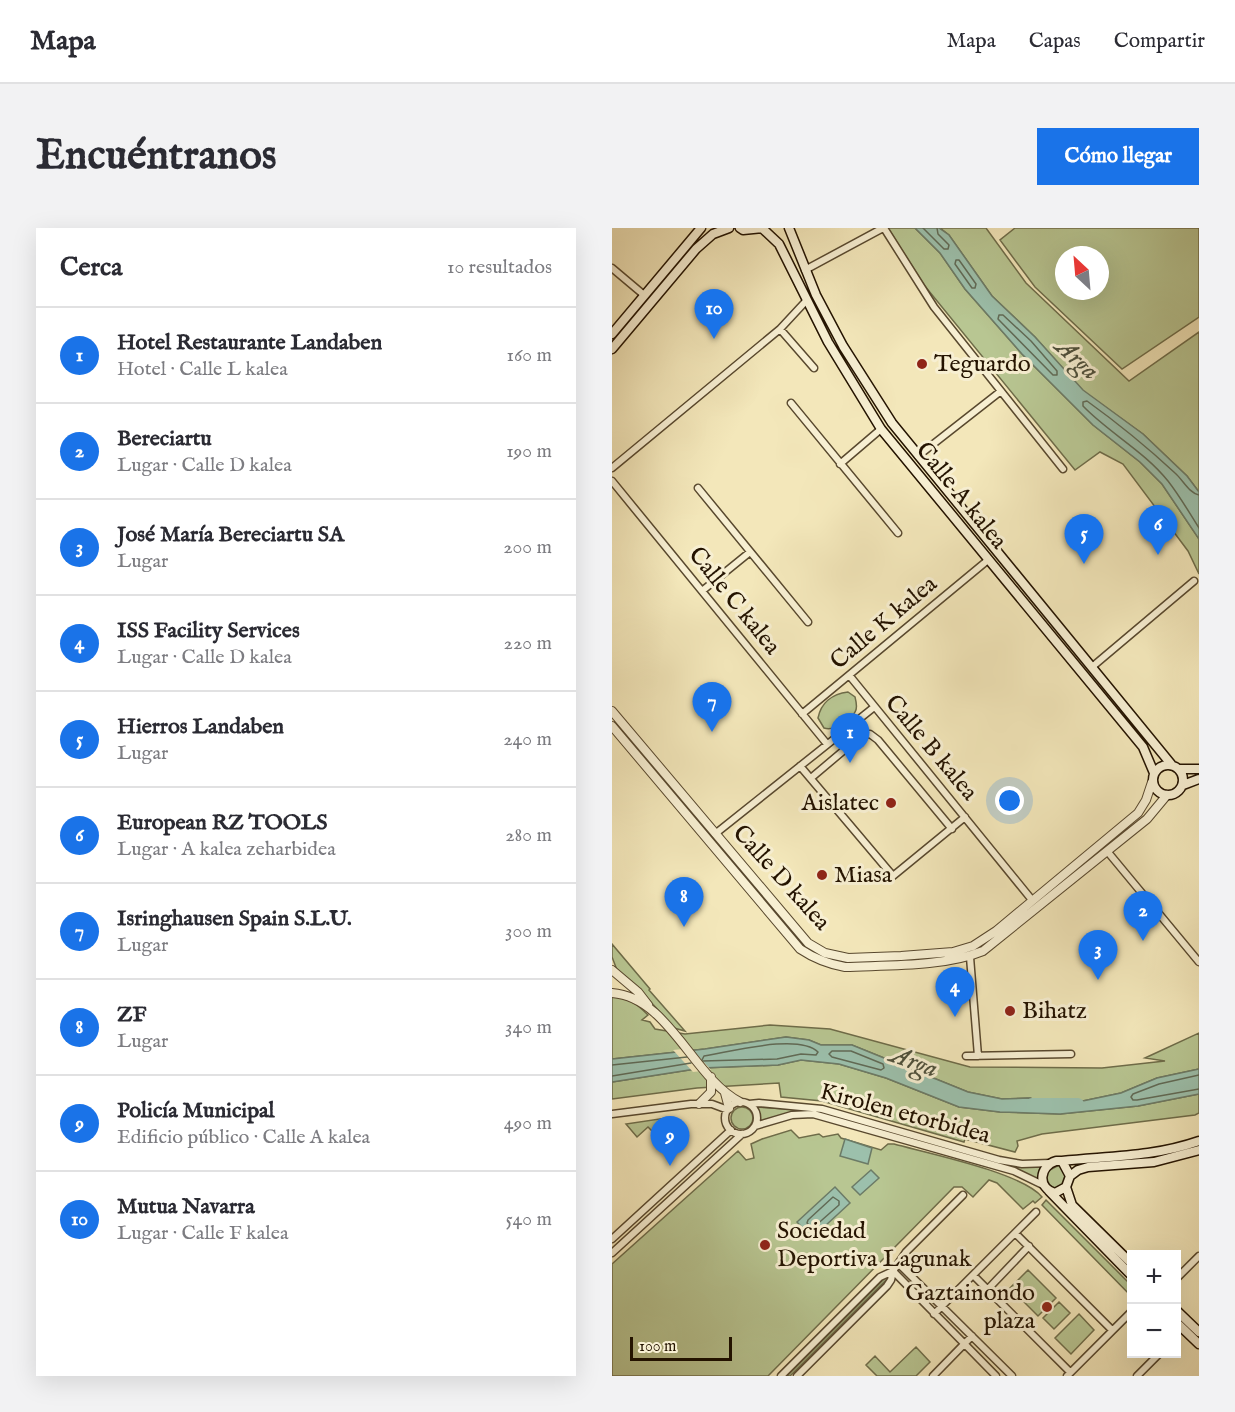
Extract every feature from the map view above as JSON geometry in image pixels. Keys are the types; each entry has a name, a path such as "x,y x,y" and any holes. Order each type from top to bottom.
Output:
{"main road":[{"path":"612,334 701,228"},
{"path":"612,349 696,249 713,234 729,228"},
{"path":"740,228 743,230 762,228"},
{"name":"Calle A kalea","path":"762,228 780,244 828,342 881,429 1143,747 1153,777"},
{"path":"789,228 805,270 843,346 892,423 1175,767 1183,777 1183,785"},
{"path":"972,522 975,534 988,552 988,560 997,561 1010,577 1020,581"},
{"path":"1199,769 1161,765 1153,777 1157,791 1167,795 1177,793 1183,785 1199,779"},
{"path":"1066,1187 1055,1193 1047,1189 1041,1175 1050,1162 1150,1154 1176,1149 1199,1141"},
{"path":"1127,1260 1077,1212 1068,1199 1066,1187 1070,1176 1088,1167 1154,1162 1199,1150"},
{"path":"1062,1161 1070,1176"},
{"name":"Kirolen etorbidea","path":"1047,1189 1127,1272"},
{"path":"1181,1317 1199,1344"},
{"path":"1181,1324 1199,1332"}],"street":[{"path":"805,270 883,228 934,307 1063,469"},
{"path":"612,268 644,295"},
{"path":"612,468 780,329 806,301"},
{"path":"780,329 813,368"},
{"name":"Calle A kalea","path":"918,456 1001,391"},
{"path":"791,403 898,533"},
{"path":"840,464 881,429"},
{"name":"Calle C kalea","path":"612,481 827,744"},
{"path":"698,488 808,622"},
{"path":"702,591 750,552"},
{"name":"Calle K kalea","path":"802,714 988,560"},
{"path":"1092,667 1194,581"},
{"name":"Calle B kalea","path":"849,675 873,708 1032,900"},
{"path":"684,811 690,813 708,834 715,834 873,708"},
{"name":"Calle D kalea","path":"612,711 808,943 825,953 848,958 953,952 973,946 996,931 1032,900"},
{"name":"Calle D kalea","path":"612,726 801,949 829,965 856,966 948,961 970,957 990,946 1062,889"},
{"path":"811,778 862,735 870,734 878,740 952,829"},
{"path":"800,766 893,876 965,817"},
{"path":"1032,900 1138,813 1146,801 1153,777"},
{"path":"1032,900 1040,902 1062,889 1147,819 1167,795"},
{"path":"715,834 717,846 735,871"},
{"path":"1107,851 1199,962"},
{"path":"1023,920 1024,915 1032,908 1032,900"},
{"path":"970,957 978,1056"},
{"path":"612,970 638,992 724,1092 740,1102 750,1104 757,1116 755,1126 742,1134 612,1253"},
{"path":"612,993 622,993 652,1010"},
{"path":"966,1056 1071,1054"},
{"path":"699,1104 710,1094 711,1077"},
{"path":"724,1092 729,1109 726,1120 731,1130 742,1134"},
{"path":"612,1114 699,1104 712,1104 729,1109 740,1102"},
{"name":"Kirolen etorbidea","path":"750,1104 822,1109 999,1160 1023,1164 1050,1162"},
{"name":"Kirolen etorbidea","path":"755,1126 792,1115 821,1116 1014,1171 1047,1189"},
{"path":"612,1239 731,1130"},
{"path":"781,1376 880,1277 893,1270 906,1252 963,1195"},
{"path":"934,1314 1036,1212"},
{"path":"1015,1233 1113,1330"},
{"path":"988,1289 1029,1246"},
{"path":"1181,1275 1199,1256"},
{"path":"899,1264 1012,1376"},
{"path":"893,1270 996,1376"},
{"path":"796,1376 887,1286 893,1270"},
{"path":"973,1275 1068,1374 1127,1315"},
{"path":"1181,1331 1187,1326"},
{"path":"933,1376 972,1336"},
{"path":"1137,1376 1154,1358"}],"shaded area":[{"path":"888,228 915,228 940,253 965,289 1022,354 1093,425 1140,462 1162,484 1199,539 1199,574 1188,551 1123,464 1100,452 1075,470 924,285"},
{"path":"940,228 986,228 1026,283 1129,381 1199,332 1199,492 1187,476 1143,434 1083,391 1035,337 992,296 949,235"},
{"path":"1015,228 1199,228 1199,317 1122,369 1035,287 1000,240"},
{"path":"848,692 856,700 853,716 837,727 824,728 818,718 822,708 832,697"},
{"path":"612,944 685,1031 674,1028 642,992 617,970 612,957"},
{"path":"612,997 623,998 636,1004 648,1015 642,1020 650,1022 655,1029 685,1034 770,1025 830,1029 970,1067 1102,1068 1165,1061 1145,1058 1199,1033 1199,1069 1157,1078 1121,1093 1054,1107 1030,1098 1002,1099 968,1092 852,1045 821,1045 809,1040 786,1037 612,1059"},
{"path":"801,1060 839,1064 886,1078 959,1107 1000,1112 1060,1114 1138,1106 1199,1094 1199,1113 1042,1134 1017,1141 1018,1146 1015,1152 965,1139 964,1142 822,1101 781,1097 779,1083 697,1088 612,1099 612,1082 702,1068 778,1065"},
{"path":"742,1107 750,1110 753,1118 750,1126 742,1129 734,1126 731,1118 734,1110"},
{"path":"756,1107 820,1111 820,1113 790,1113 760,1121"},
{"path":"666,1118 652,1131 648,1127 637,1137 626,1124"},
{"name":"Sociedad Deportiva Lagunak","path":"791,1130 799,1138 819,1134 823,1137 838,1134 841,1138 881,1150 888,1144 894,1144 950,1158 1016,1180 1032,1188 1042,1197 1023,1209 997,1183 989,1180 973,1197 962,1187 954,1187 768,1376 612,1376 612,1264 738,1151 746,1160 754,1158 751,1144"},
{"path":"904,1135 1017,1166 1041,1167 1038,1181 1015,1169"},
{"path":"1059,1165 1063,1167 1065,1181 1059,1189 1051,1189 1046,1179 1048,1171"},
{"path":"1046,1200 1127,1281 1127,1292 1042,1205"},
{"path":"1028,1270 1056,1298 1038,1316 1010,1288"},
{"path":"887,1276 888,1278 790,1376 787,1376"},
{"path":"1059,1302 1070,1313 1054,1329 1043,1318"},
{"path":"1079,1314 1094,1330 1071,1354 1055,1338"},
{"path":"916,1347 930,1362 916,1376 877,1376 866,1365 875,1356 890,1372"}],"water":[{"path":"915,228 939,228 949,235 992,296 1035,337 1083,390 1143,434 1187,476 1199,492 1199,539 1162,484 1140,462 1093,425 1022,354 965,289 940,253"},
{"path":"786,1037 809,1040 821,1045 852,1045 968,1092 1002,1099 1030,1098 1054,1107 1121,1093 1157,1078 1199,1069 1199,1094 1138,1106 1060,1114 1000,1112 959,1107 886,1078 839,1064 801,1060 778,1065 702,1068 612,1082 612,1059"},
{"path":"845,1139 872,1148 868,1164 840,1156"},
{"path":"871,1170 879,1178 860,1195 852,1187"},
{"path":"835,1187 850,1203 812,1238 797,1222"}],"pier":[{"path":"691,1048 711,1070 693,1072 673,1050"}],"waterway":[{"name":"Arga","path":"1032,1104 1078,1104"}],"place":[{"name":"Mutua Navarra","path":"714,339"},
{"name":"Teguardo","path":"922,364"},
{"name":"European RZ TOOLS","path":"1158,555"},
{"name":"Hierros Landaben","path":"1084,564"},
{"name":"Isringhausen Spain S.L.U.","path":"712,732"},
{"name":"Hotel Restaurante Landaben","path":"850,763"},
{"name":"Aislatec","path":"891,803"},
{"name":"Miasa","path":"822,875"},
{"name":"ZF","path":"684,927"},
{"name":"Bereciartu","path":"1143,941"},
{"name":"José María Bereciartu SA","path":"1098,980"},
{"name":"Bihatz","path":"1010,1011"},
{"name":"ISS Facility Services","path":"955,1017"},
{"name":"Policía Municipal","path":"670,1166"},
{"name":"Sociedad Deportiva Lagunak","path":"765,1245"},
{"name":"Gaztainondo plaza","path":"1047,1307"}]}
